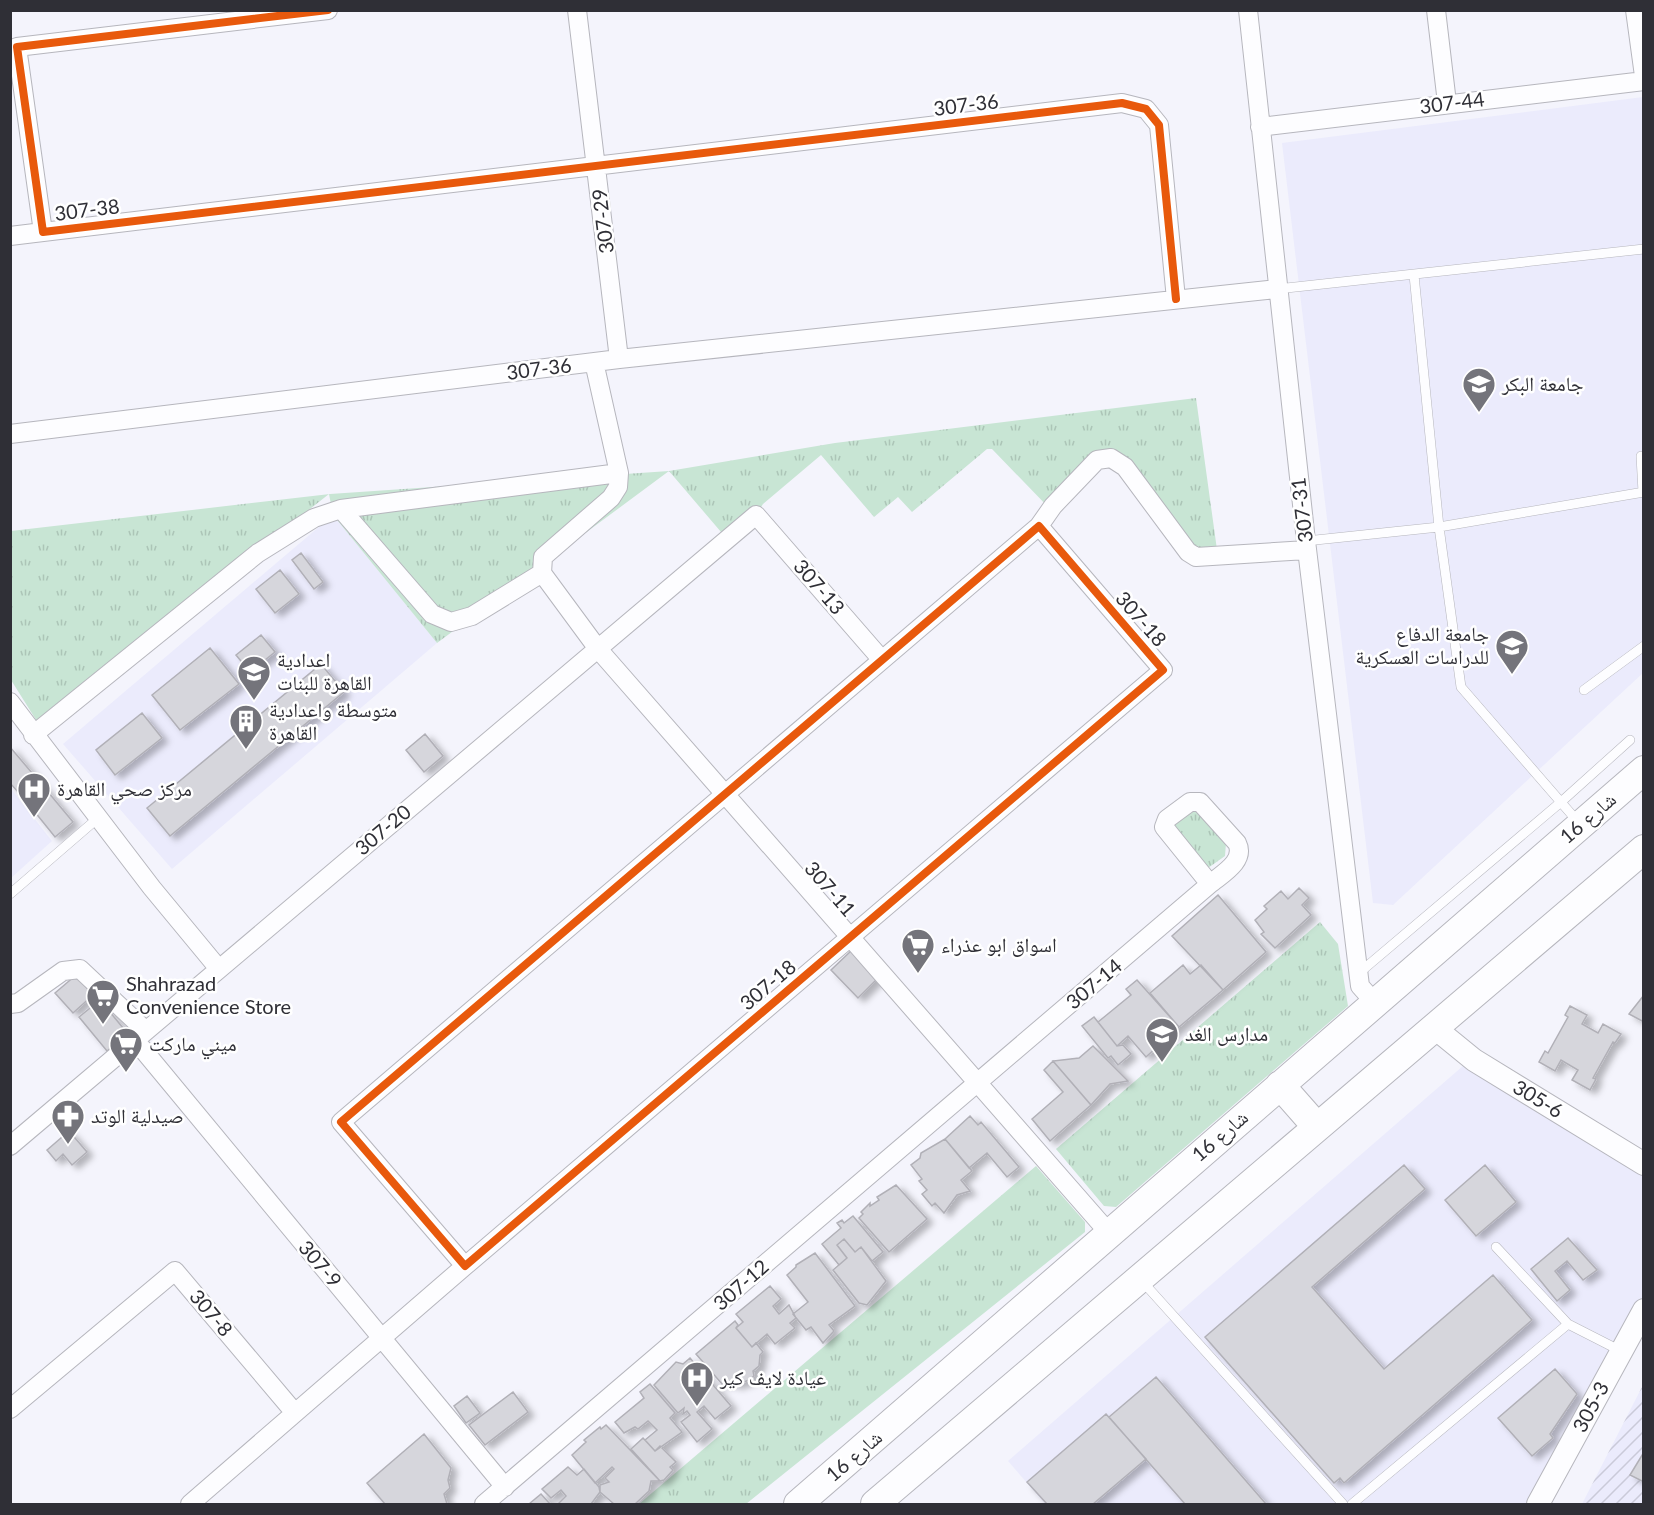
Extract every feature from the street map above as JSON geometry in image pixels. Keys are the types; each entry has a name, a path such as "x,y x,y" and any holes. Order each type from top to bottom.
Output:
{"main road":[{"name":"شارع 16","path":"798,1504 1644,770"},
{"path":"884,1502 1139,1278 1436,1029 1644,849"},
{"path":"1280,1085 1317,1127"}],"street":[{"name":"307-38","path":"328,10 14,48 42,232 596,166"},
{"name":"307-29","path":"577,10 619,359"},
{"name":"307-31","path":"1248,10 1306,546 1360,986 1374,1003"},
{"path":"1436,10 1447,103"},
{"path":"1635,10 1644,76"},
{"name":"307-44","path":"1260,127 1644,81"},
{"name":"307-36","path":"596,166 1122,103 1146,109 1159,125 1176,299"},
{"path":"10,236 42,232"},
{"name":"307-36","path":"10,434 619,359 1277,290"},
{"path":"341,509 432,614 451,622 472,616 543,573 543,557 611,498 618,487 619,472 594,362"},
{"path":"465,1266 341,1122 1039,526 1053,506 1097,460 1111,458 1125,467 1188,552 1196,557 1306,546"},
{"path":"33,735 258,553 314,518 341,509 619,472"},
{"name":"307-20","path":"10,1146 756,515"},
{"name":"307-13","path":"756,515 882,660"},
{"name":"307-18","path":"295,1413 1163,670 1039,526"},
{"name":"307-11","path":"543,573 597,649 1109,1233"},
{"path":"10,702 33,735 219,969"},
{"name":"307-14","path":"978,1083 1210,884 1238,859 1239,847 1200,802 1190,802 1167,819 1164,827 1210,884"},
{"name":"307-9","path":"10,1005 18,1003 63,971 80,969 140,1036 382,1338 505,1487"},
{"name":"305-6","path":"1436,1029 1474,1060 1644,1164"},
{"name":"307-12","path":"484,1504 978,1083"},
{"name":"307-8","path":"10,1409 175,1271 295,1413"},
{"name":"305-3","path":"1538,1504 1644,1310"},
{"path":"190,1504 295,1413"}],"lane":[{"path":"1277,290 1644,249"},
{"path":"1414,275 1439,526 1461,687 1580,825"},
{"path":"1306,546 1643,492 1641,456"},
{"path":"1584,690 1644,646"},
{"path":"1359,974 1561,802 1630,740"},
{"path":"10,894 98,818"},
{"path":"1496,1247 1568,1324 1621,1351"},
{"path":"1139,1278 1343,1504"},
{"path":"1352,1504 1568,1324"}],"shaded area":[{"name":"جامعة البكر","path":"1643,97 1643,673 1393,905 1373,903 1282,143"},
{"path":"333,515 437,643 172,869 63,744"},
{"path":"11,789 52,841 10,878"},
{"path":"1471,1059 1643,1164 1643,1310 1538,1504 1045,1504 1008,1461"},
{"path":"1643,1385 1643,1504 1582,1504"}],"green space":[{"path":"1196,398 1218,557 1196,557 1111,458 1051,510 992,449 987,449 912,512 898,497 874,517 821,455 763,504 756,515 727,539 669,471 835,443"},
{"path":"669,471 437,643 333,515 329,494"},
{"path":"329,494 38,723 11,680 11,531"},
{"path":"1197,809 1226,843 1225,856 1208,868 1174,834 1175,819"},
{"path":"1320,922 1338,944 1348,1006 1116,1207 1104,1206 1056,1149"},
{"path":"1036,1166 1085,1222 1085,1232 746,1504 639,1504"}],"building":[{"path":"301,553 323,582 314,589 292,560"},
{"path":"280,570 299,594 275,613 256,589"},
{"name":"متوسطة واعدادية القاهرة","path":"261,635 275,652 250,672 236,655"},
{"name":"متوسطة واعدادية القاهرة","path":"210,648 239,684 180,730 152,695"},
{"name":"متوسطة واعدادية القاهرة","path":"321,664 344,692 170,836 147,808"},
{"path":"142,713 162,738 115,775 96,750"},
{"path":"425,734 443,756 424,772 406,750"},
{"path":"10,747 43,786 26,801 10,783"},
{"path":"43,786 73,822 55,837 26,801"},
{"path":"1299,888 1309,898 1302,905 1311,915 1275,948 1261,934 1264,932 1255,920 1267,909 1264,906 1281,891 1288,899"},
{"path":"1218,895 1266,952 1223,990 1172,936"},
{"path":"853,949 879,977 858,998 831,970"},
{"path":"1183,965 1190,974 1201,965 1223,990 1179,1027 1150,993"},
{"path":"76,975 93,995 73,1013 55,993"},
{"path":"1137,980 1179,1027 1146,1057 1128,1036 1117,1046 1098,1022 1131,995 1126,989"},
{"path":"1644,995 1644,1022 1629,1014"},
{"name":"Shahrazad Convenience Store","path":"100,1000 128,1034 107,1051 79,1017"},
{"path":"1570,1006 1587,1015 1582,1024 1598,1033 1603,1024 1621,1034 1615,1043 1613,1042 1593,1078 1596,1079 1590,1090 1572,1080 1578,1070 1561,1060 1555,1071 1539,1062 1545,1051 1548,1053 1568,1017 1565,1015"},
{"path":"1094,1017 1117,1046 1123,1045 1131,1054 1118,1065 1111,1056 1108,1058 1082,1026"},
{"path":"1093,1046 1128,1081 1110,1084 1091,1105 1053,1061 1079,1058"},
{"path":"1053,1061 1091,1105 1050,1141 1032,1119 1063,1092 1044,1070"},
{"path":"970,1116 978,1125 981,1122 1019,1167 1007,1177 987,1153 969,1168 945,1139"},
{"path":"69,1131 87,1152 72,1165 63,1154 56,1161 47,1150"},
{"path":"945,1139 972,1171 961,1180 970,1191 957,1195 944,1213 935,1203 932,1206 922,1194 927,1190 919,1181 922,1179 911,1165 920,1158 921,1153"},
{"path":"1404,1165 1425,1189 1312,1287 1384,1369 1493,1275 1532,1320 1344,1483 1340,1478 1334,1483 1205,1337"},
{"path":"1485,1165 1516,1202 1476,1236 1445,1200"},
{"path":"896,1185 927,1219 889,1252 859,1218 863,1214 861,1212 870,1203 870,1206 879,1200 877,1197"},
{"path":"853,1216 883,1252 872,1261 861,1247 855,1252 844,1239 837,1245 847,1258 839,1265 822,1244 841,1228 837,1223 842,1220 844,1223"},
{"path":"1568,1238 1597,1270 1583,1280 1567,1261 1555,1271 1570,1290 1557,1301 1531,1269"},
{"path":"844,1239 855,1252 861,1247 886,1281 867,1305 859,1303 833,1270 847,1258 837,1245"},
{"path":"815,1253 855,1306 829,1325 834,1331 823,1343 811,1327 806,1330 793,1314 808,1302 787,1275 796,1265"},
{"path":"770,1286 781,1299 773,1306 779,1314 789,1305 796,1318 790,1323 795,1328 775,1344 767,1334 752,1347 736,1328 743,1322 736,1314"},
{"path":"735,1321 738,1325 736,1328 752,1347 756,1343 763,1352 760,1355 759,1366 753,1371 754,1376 749,1380 736,1385 729,1382 722,1384 696,1354"},
{"path":"690,1358 731,1406 715,1419 704,1406 697,1412 712,1429 697,1442 681,1422 690,1415 687,1411 683,1414 684,1408 678,1413 654,1385 676,1362 683,1364"},
{"path":"1555,1369 1577,1394 1550,1434 1553,1438 1532,1456 1498,1418"},
{"path":"1156,1377 1266,1504 1185,1504 1109,1417"},
{"path":"650,1384 675,1413 670,1418 682,1432 655,1451 645,1440 657,1430 648,1421 638,1429 635,1427 624,1433 615,1422 644,1398 640,1392"},
{"path":"513,1392 528,1412 485,1445 469,1425"},
{"path":"467,1396 480,1413 466,1423 454,1406"},
{"path":"1106,1414 1146,1459 1093,1504 1047,1504 1027,1482"},
{"path":"606,1425 660,1481 651,1481 649,1491 635,1504 614,1504 600,1492 600,1485 609,1482 605,1478 614,1469 612,1467 595,1483 572,1455 586,1442 584,1440"},
{"path":"424,1434 451,1468 448,1480 450,1488 444,1494 447,1504 385,1504 367,1483"},
{"path":"643,1438 655,1451 660,1446 676,1462 670,1467 673,1470 664,1480 660,1481 631,1449"},
{"path":"1644,1452 1644,1482 1630,1475"},
{"path":"568,1467 577,1475 584,1469 599,1487 600,1492 591,1504 558,1504 566,1496 561,1490 551,1498 542,1489"},
{"path":"541,1494 550,1504 529,1504"}],"cycle path":[{"path":"328,10 17,47 43,232 1122,103 1146,109 1159,125 1176,299"},
{"path":"1039,526 1163,670 465,1266 341,1122 1039,526"}],"place":[{"name":"جامعة البكر","path":"1479,413"},
{"name":"جامعة الدفاع للدراسات العسكرية","path":"1512,675"},
{"name":"اعدادية القاهرة للبنات","path":"254,701"},
{"name":"متوسطة واعدادية القاهرة","path":"246,750"},
{"name":"مركز صحي القاهرة","path":"34,818"},
{"name":"اسواق ابو عذراء","path":"918,974"},
{"name":"Shahrazad Convenience Store","path":"103,1025"},
{"name":"مدارس الغد","path":"1162,1063"},
{"name":"ميني ماركت","path":"126,1073"},
{"name":"صيدلية الوتد","path":"68,1145"},
{"name":"عيادة لايف كير","path":"697,1407"}]}
